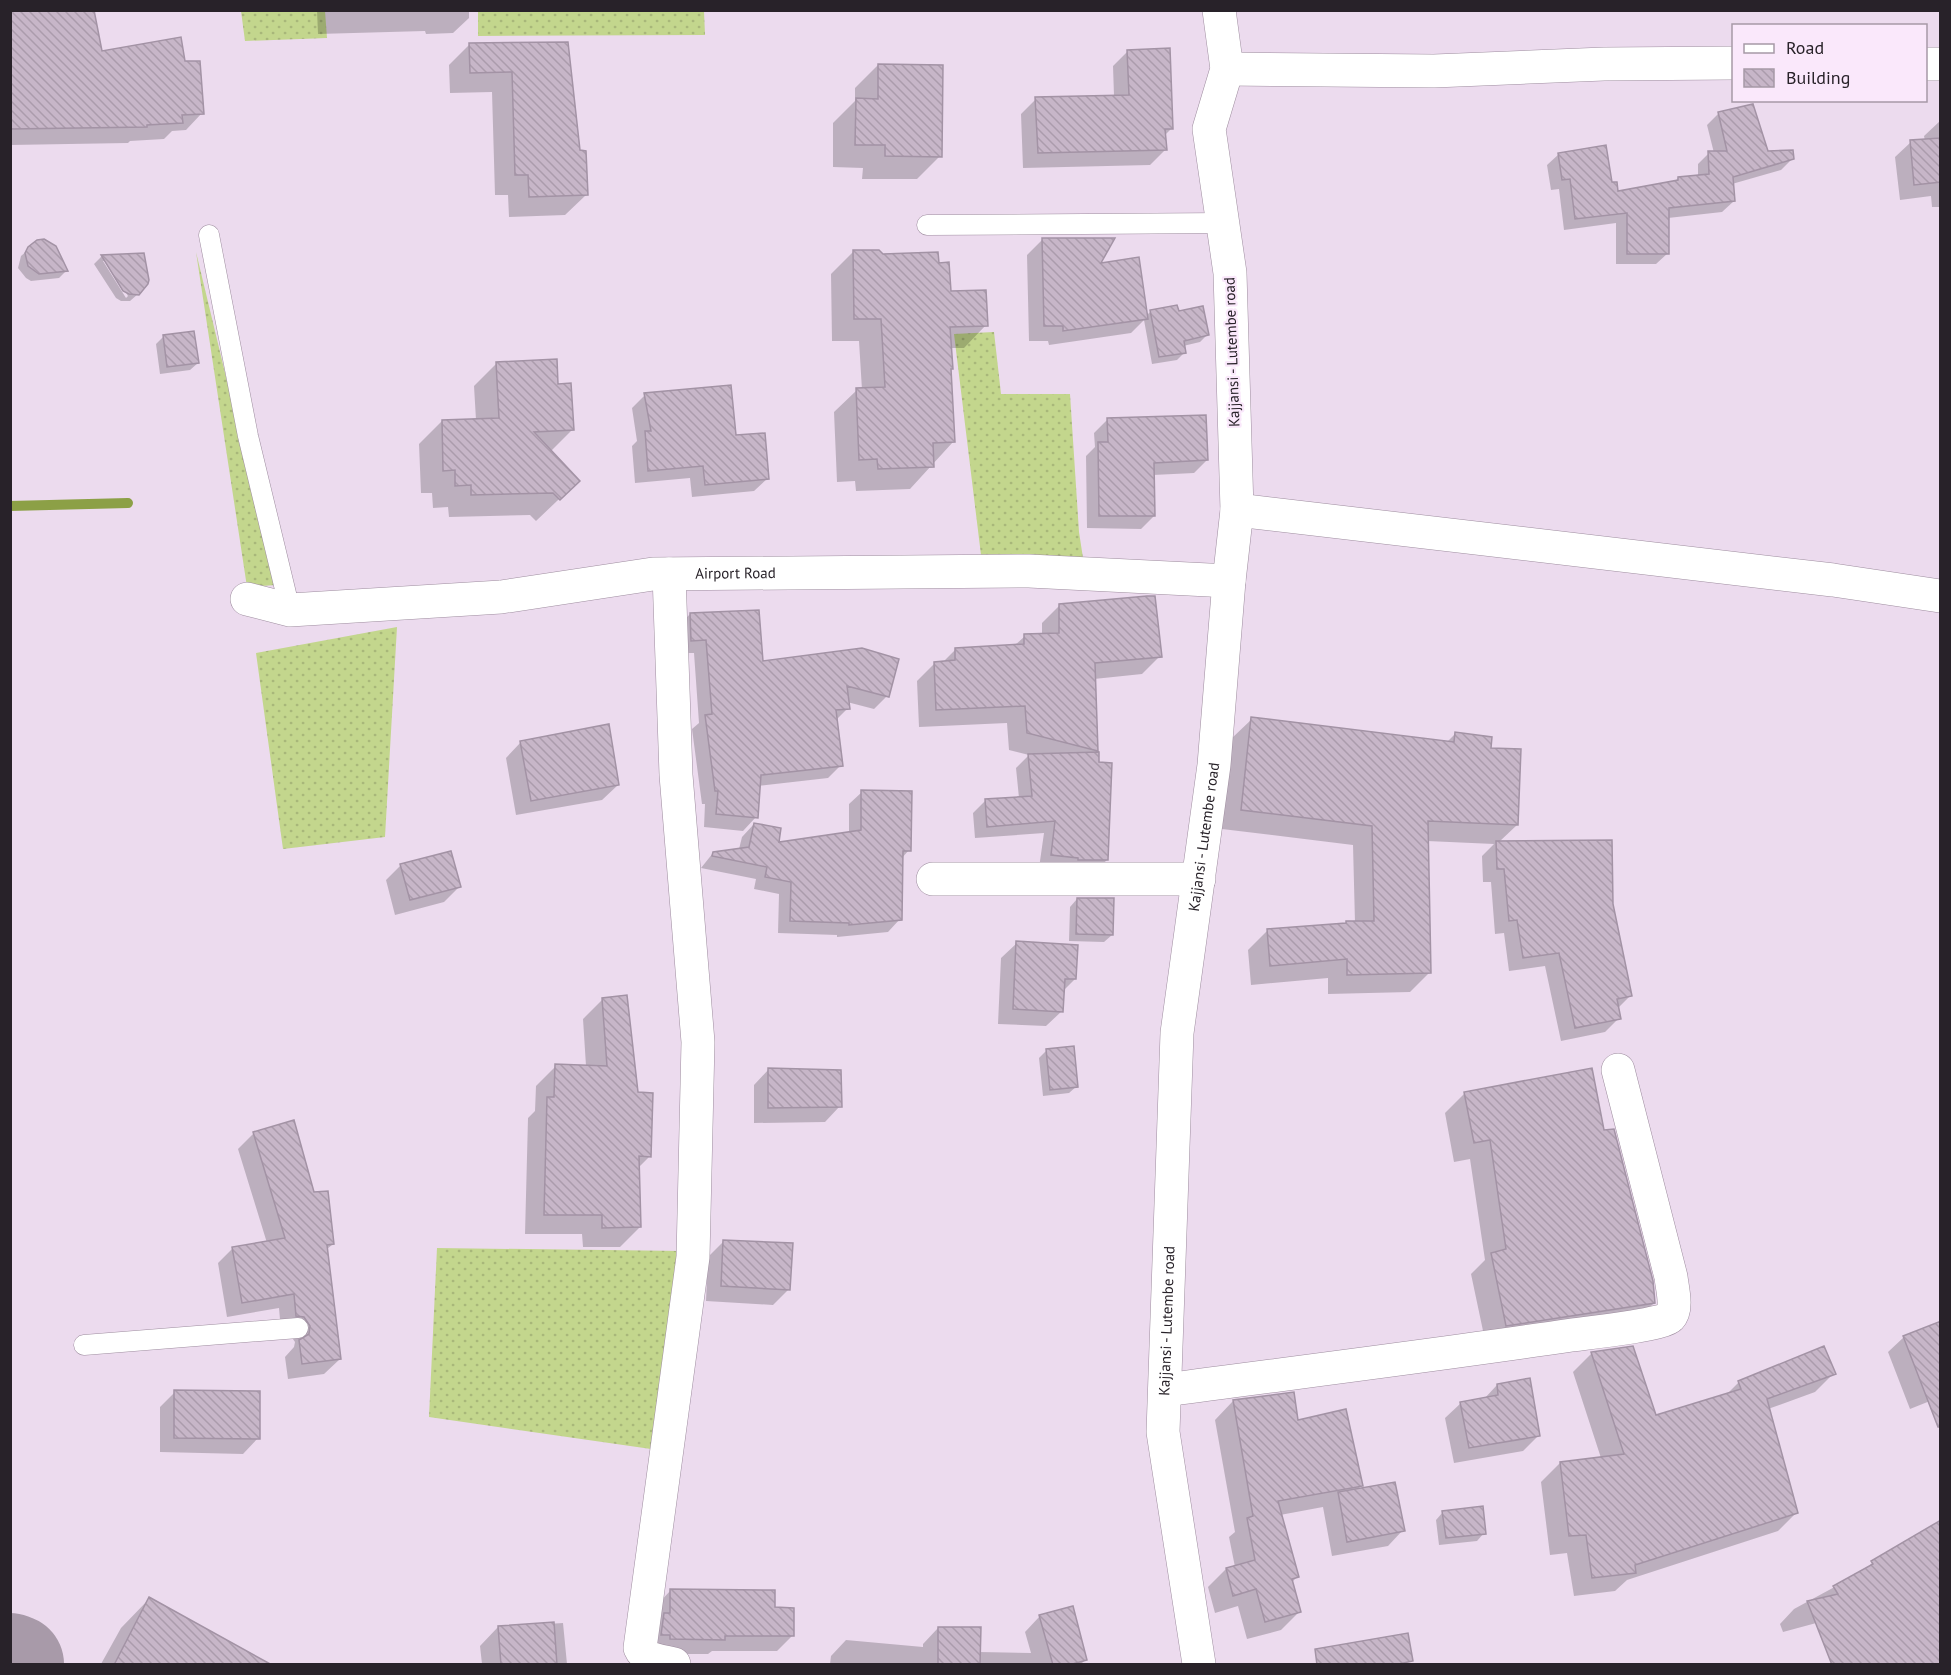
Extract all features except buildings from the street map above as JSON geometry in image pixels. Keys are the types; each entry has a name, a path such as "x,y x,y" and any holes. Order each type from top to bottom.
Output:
{"street":[{"name":"Kajjansi - Lutembe road","path":"1199,1665 1164,1432 1178,1033 1214,765 1237,510 1230,273 1209,129 1227,69 1219,10"},
{"path":"1227,69 1434,71 1604,64 1732,63"},
{"path":"1237,510 1833,580 1941,596"},
{"name":"Airport Road","path":"247,599 291,610 501,597 652,574 1029,571 1229,581"},
{"path":"669,574 676,775 698,1042 693,1257 640,1648 642,1653 648,1657 674,1665"},
{"path":"933,879 1198,879"},
{"path":"1165,1390 1560,1337 1656,1322 1670,1317 1674,1311 1671,1277 1618,1070"}],"lane":[{"path":"927,225 1223,223"},
{"path":"209,235 248,436 291,610"},
{"path":"84,1345 298,1328"}],"green space":[{"path":"241,11 325,11 327,38 245,41"},
{"path":"478,11 704,11 705,35 478,36"},
{"path":"196,252 276,585 247,587"},
{"path":"994,332 1001,394 1070,394 1079,532 1083,558 981,555 954,334"},
{"path":"397,627 385,837 283,849 256,653"},
{"path":"437,1248 682,1251 651,1449 429,1417"}],"waterway":[{"path":"10,506 128,503"}],"taxiway":[{"path":"10,1662 15,1664"}]}
